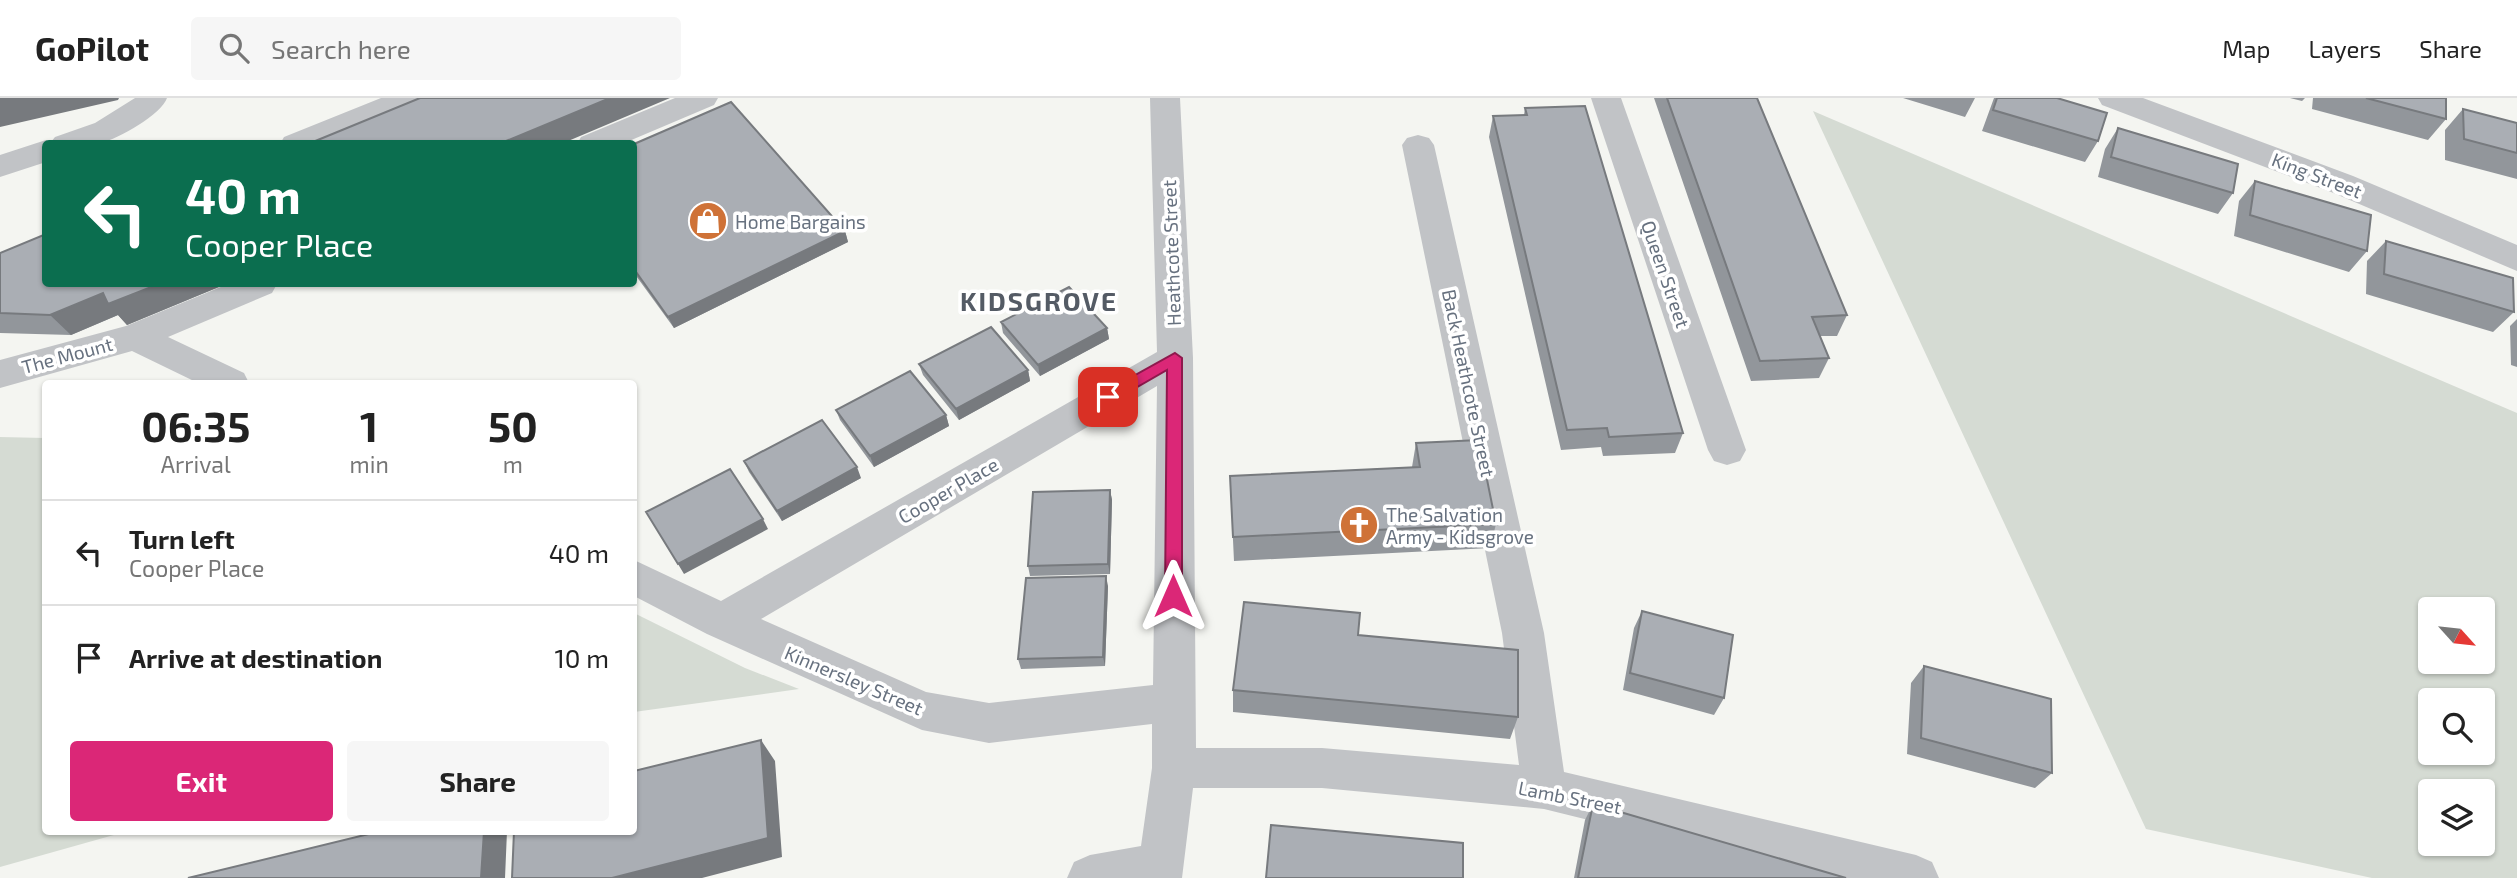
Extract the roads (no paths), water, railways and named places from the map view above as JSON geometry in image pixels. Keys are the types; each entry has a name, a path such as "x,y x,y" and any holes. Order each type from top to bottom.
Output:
{"street":[{"path":"305,140 409,98"},
{"path":"602,140 702,98"},
{"name":"Heathcote Street","path":"1160,871 1174,768 1175,358 1165,98"},
{"name":"Queen Street","path":"1606,98 1727,450"},
{"name":"King Street","path":"2113,98 2342,184 2517,260"},
{"path":"77,140 106,130 157,99"},
{"name":"Back Heathcote Street","path":"1418,145 1523,633 1544,788"},
{"path":"0,166 42,151"},
{"name":"The Mount","path":"0,374 135,337 253,287"},
{"path":"135,337 225,380"},
{"name":"Cooper Place","path":"722,621 1175,358"},
{"name":"Kinnersley Street","path":"637,578 722,621 922,711 989,723 1173,702"},
{"name":"Lamb Street","path":"1174,768 1322,768 1544,788 1916,878"},
{"path":"1090,878 1160,871"}],"place":[{"name":"Home Bargains","path":"708,221"},
{"name":"The Salvation Army - Kidsgrove","path":"1359,525"}],"district":[{"name":"KIDSGROVE","path":"1039,300"}]}
